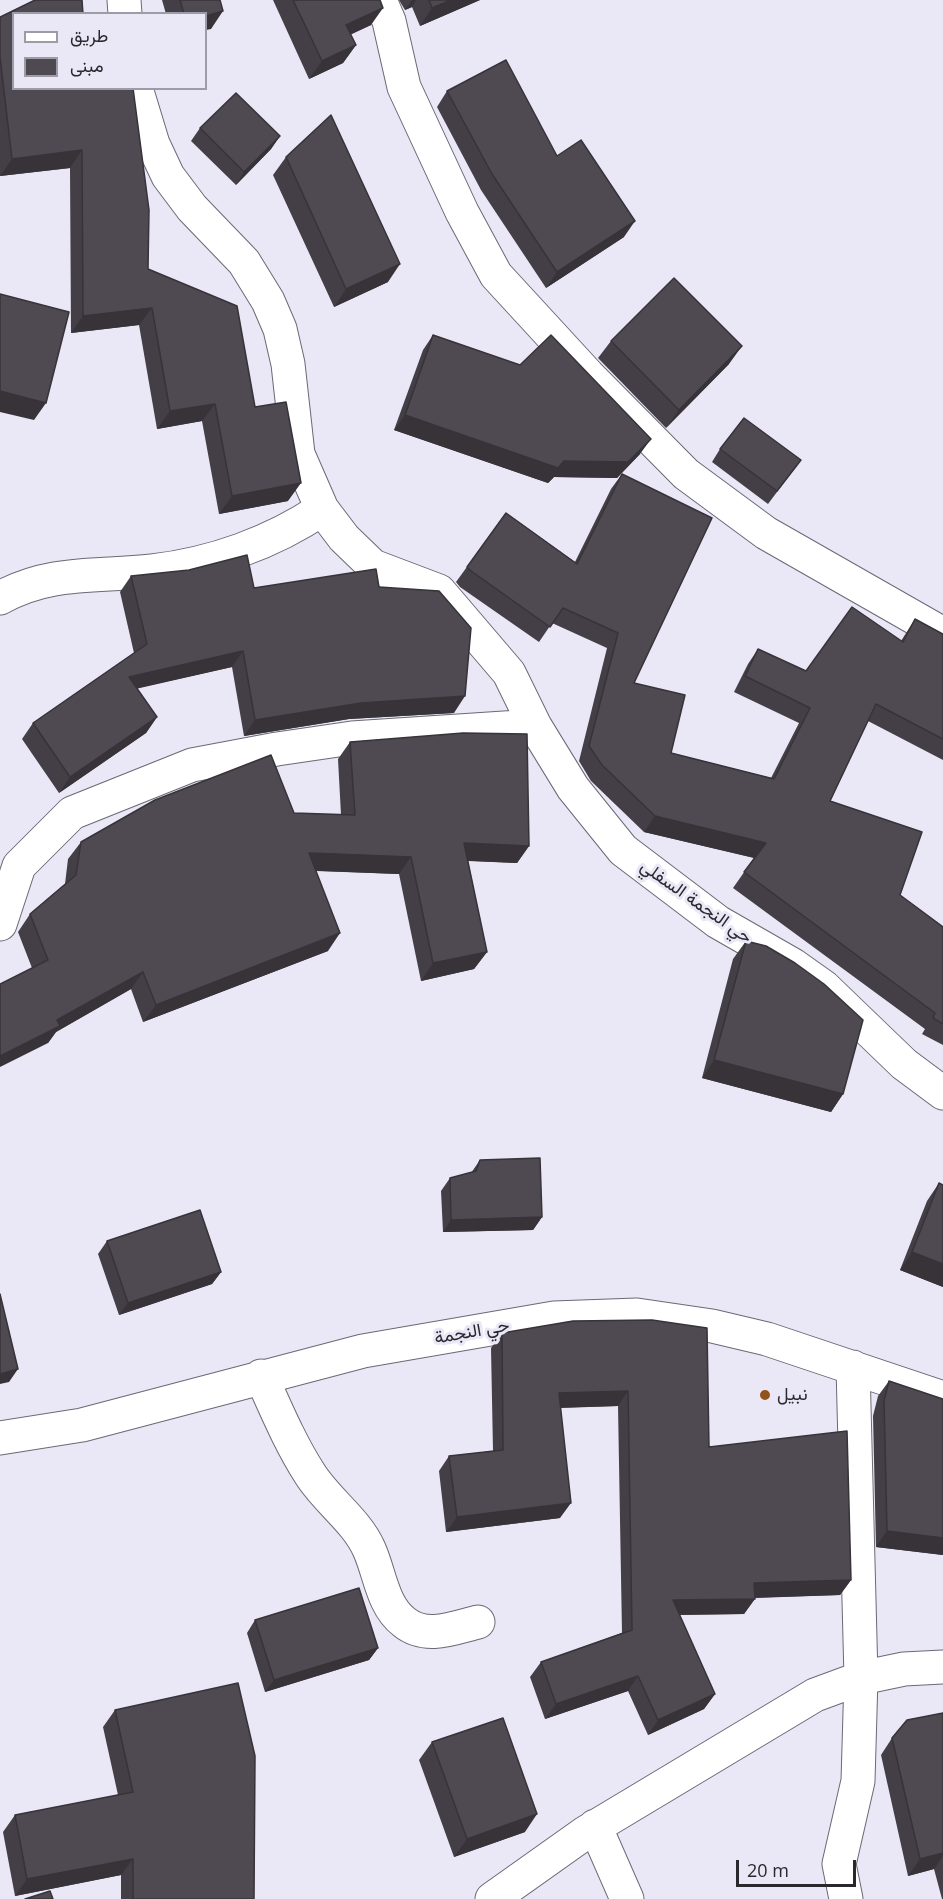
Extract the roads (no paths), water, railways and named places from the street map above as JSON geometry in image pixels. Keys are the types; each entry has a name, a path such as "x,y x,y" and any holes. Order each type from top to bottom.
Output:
{"street":[{"path":"380,0 389,21 404,87 462,212 496,275 588,375 686,474 766,533 943,633"},
{"name":"حي النجمة السفلي","path":"137,90 153,144 168,176 192,208 244,262 268,301 280,329 288,364 298,454 322,509 344,538 373,566 439,591 509,673 536,726 573,788 623,850 718,921 793,965 824,987 904,1064 943,1093"},
{"path":"0,598 23,585 55,578 152,571 214,560 293,529 322,509"},
{"path":"0,924 19,866 72,813 192,765 277,748 352,738 536,726"},
{"name":"حي النجمة","path":"0,1438 82,1425 196,1397 261,1376 363,1351 554,1318 637,1316 711,1326 767,1339 943,1398"},
{"path":"846,1899 839,1864 858,1781 861,1678 853,1367"},
{"path":"261,1376 286,1431 310,1475 354,1526 369,1548 387,1600 403,1622 421,1631 439,1632 478,1622"},
{"path":"492,1899 596,1827 815,1695 861,1678 904,1670 943,1667"},
{"path":"596,1827 627,1899"}],"place":[{"name":"نبيل","path":"765,1395"}]}
